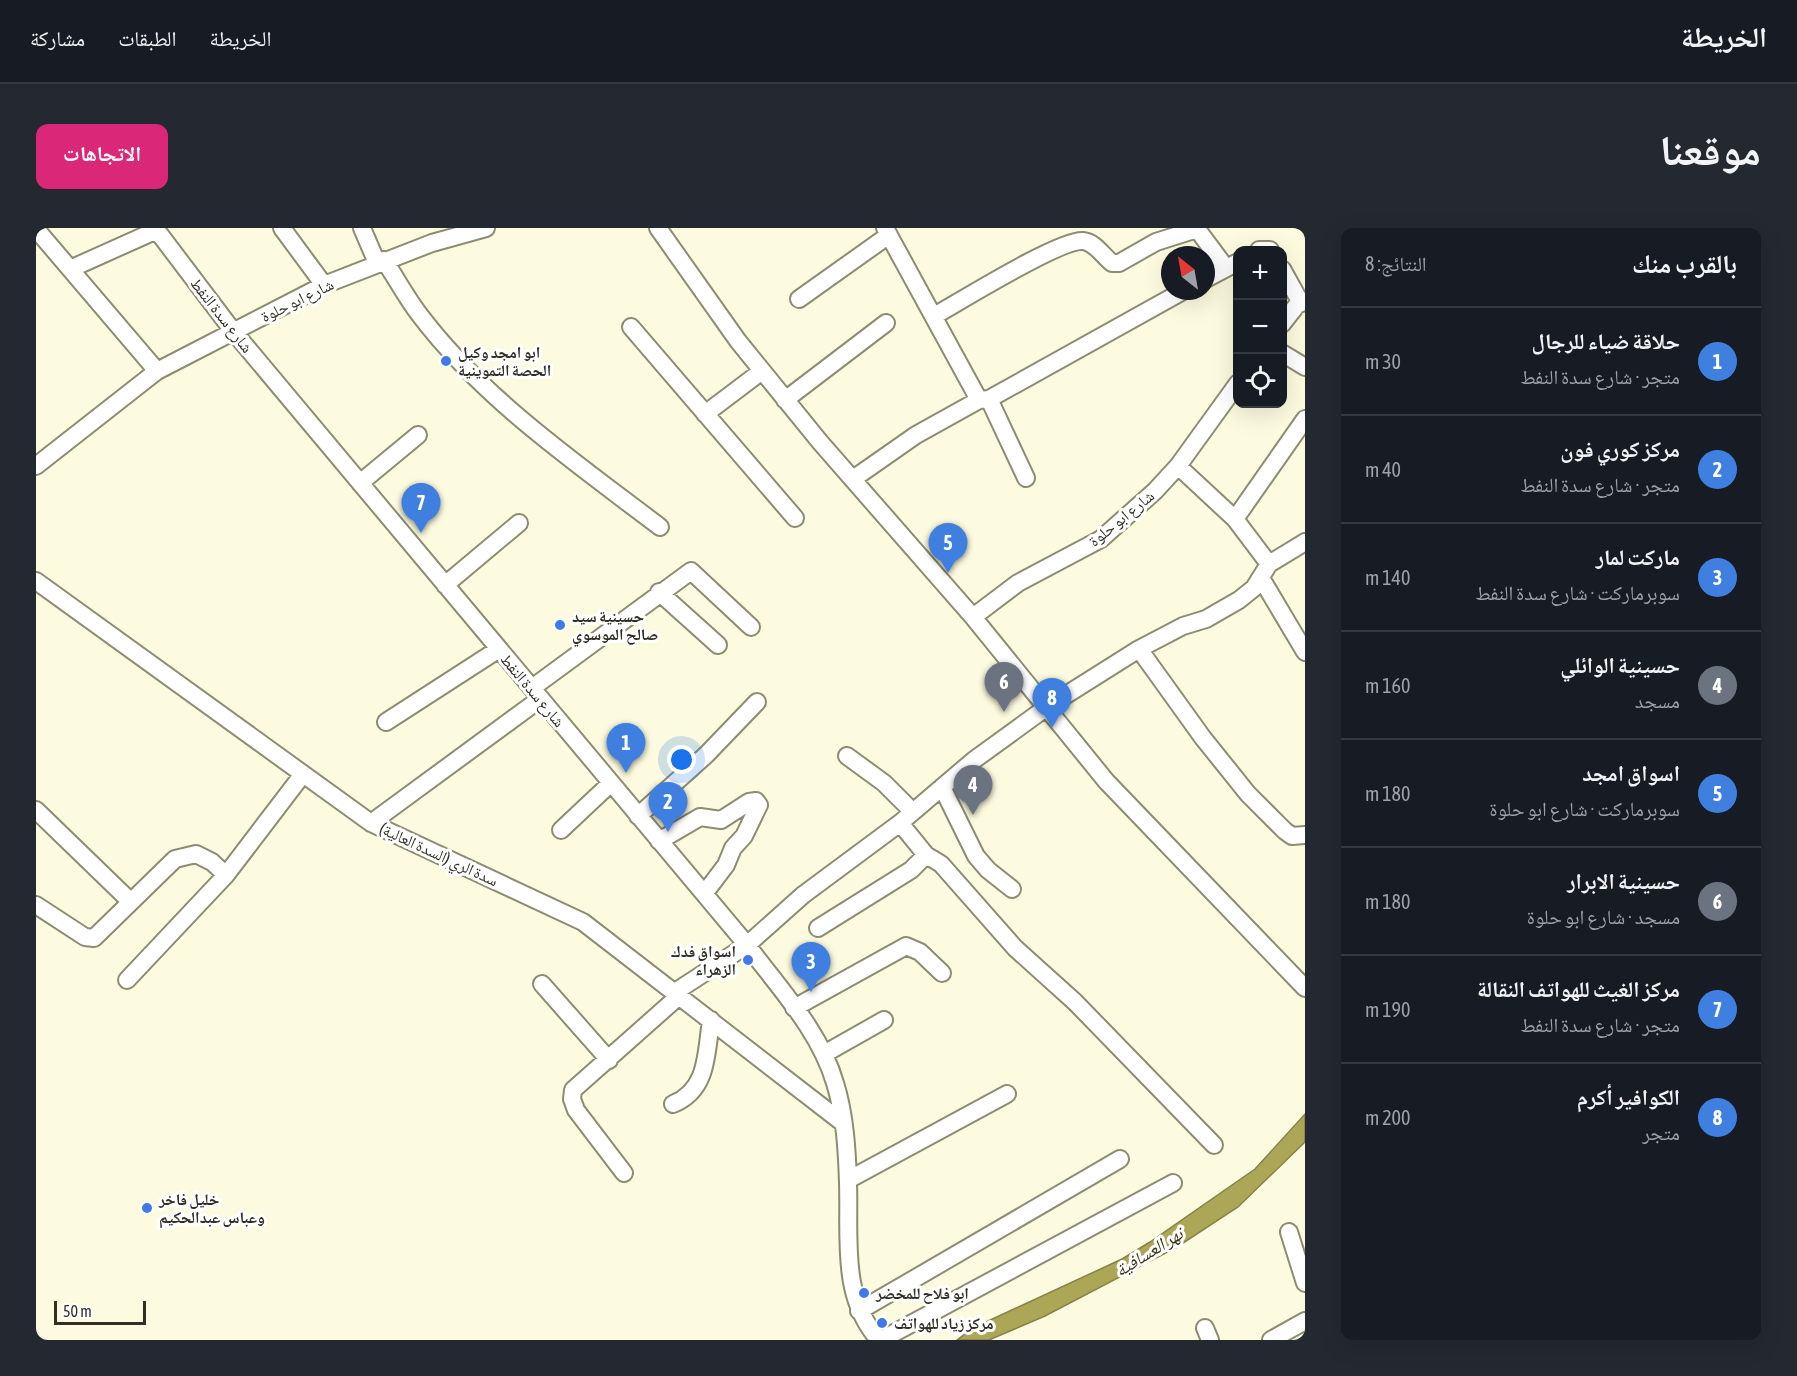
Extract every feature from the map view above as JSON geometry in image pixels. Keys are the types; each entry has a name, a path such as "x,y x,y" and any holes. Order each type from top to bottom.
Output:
{"street":[{"path":"282,228 324,285"},
{"path":"362,228 380,262 418,314 456,358 562,451 660,527"},
{"name":"شارع ابو حلوة","path":"36,466 157,371 324,285 380,262 486,228"},
{"path":"658,228 785,400 973,617 1106,781 1305,988"},
{"path":"36,229 157,371"},
{"path":"70,269 156,229"},
{"name":"شارع سدة النفط","path":"156,229 233,331 747,945 794,1008 824,1054 835,1081 843,1123 848,1180 850,1275 859,1311"},
{"path":"934,316 1043,255 1079,241 1092,244 1112,263 1119,263 1156,242 1197,229 1232,265 1215,274"},
{"path":"799,299 887,232 984,399 1026,478"},
{"path":"1287,277 1303,302 1287,319"},
{"path":"853,479 916,435 1166,300"},
{"path":"785,400 886,322"},
{"path":"631,327 795,518"},
{"path":"1284,354 1305,367"},
{"path":"705,414 762,371"},
{"name":"شارع ابو حلوة","path":"973,617 1018,583 1101,539 1155,492 1178,466 1233,390"},
{"path":"1235,519 1305,419"},
{"path":"360,483 418,435"},
{"path":"1178,466 1235,519 1265,571 1305,652"},
{"path":"445,585 519,523"},
{"path":"624,1173 576,1110 572,1099 573,1090 609,1060 677,994 747,945 802,896 900,823 974,760 1047,707 1139,649 1183,626 1215,614 1254,588 1265,571 1305,542"},
{"path":"371,823 536,693 659,592 691,571 751,627"},
{"name":"سدة الري (السدة العالية)","path":"36,581 371,823 583,922 843,1123"},
{"path":"659,592 718,645"},
{"path":"386,723 499,649"},
{"path":"1139,649 1203,738 1248,794 1285,831 1292,836 1305,835"},
{"path":"638,816 706,755 757,702"},
{"path":"847,756 884,783 913,812"},
{"path":"127,980 226,875 303,774"},
{"path":"561,830 611,783"},
{"path":"942,787 956,811 976,856 988,870 1012,889"},
{"path":"659,841 700,817 721,820 749,802 756,801 759,805 744,836 733,848 726,865 704,894"},
{"path":"36,810 131,902"},
{"path":"900,823 926,855 941,864 1015,948 1098,1026 1214,1145"},
{"path":"36,905 85,937 94,938 175,859 196,854 202,856 226,875"},
{"path":"818,928 911,870 926,855"},
{"path":"794,1008 906,946 920,952 942,973"},
{"path":"542,984 609,1060"},
{"path":"673,1104 688,1098 698,1086 711,1020"},
{"path":"824,1054 884,1020"},
{"path":"848,1180 1007,1094"},
{"path":"1120,1159 859,1311 880,1340 1173,1183"},
{"path":"1290,1232 1305,1283"},
{"path":"1271,1340 1305,1320"}],"water":[{"name":"نهر العسافية","path":"1305,1114 1305,1142 1238,1207 1177,1247 1045,1316 989,1340 957,1340 973,1328 1122,1259 1150,1242 1255,1169"}],"place":[{"name":"ابو امجد وكيل الحصة التموينية","path":"446,361"},
{"name":"مركز الغيث للهواتف النقالة","path":"421,533"},
{"name":"اسواق امجد","path":"948,573"},
{"name":"حسينية سيد صالح الموسوي","path":"560,625"},
{"name":"حسينية الابرار","path":"1004,712"},
{"name":"الكوافير أكرم","path":"1052,728"},
{"name":"حلاقة ضياء للرجال","path":"626,773"},
{"name":"حسينية الوائلي","path":"973,815"},
{"name":"مركز كوري فون","path":"668,832"},
{"name":"اسواق فدك الزهراء","path":"748,960"},
{"name":"ماركت لمار","path":"811,992"},
{"name":"خليل فاخر وعباس عبدالحكيم","path":"147,1208"},
{"name":"ابو فلاح للمخضر","path":"864,1293"},
{"name":"مركز زياد للهواتف","path":"882,1323"}]}
